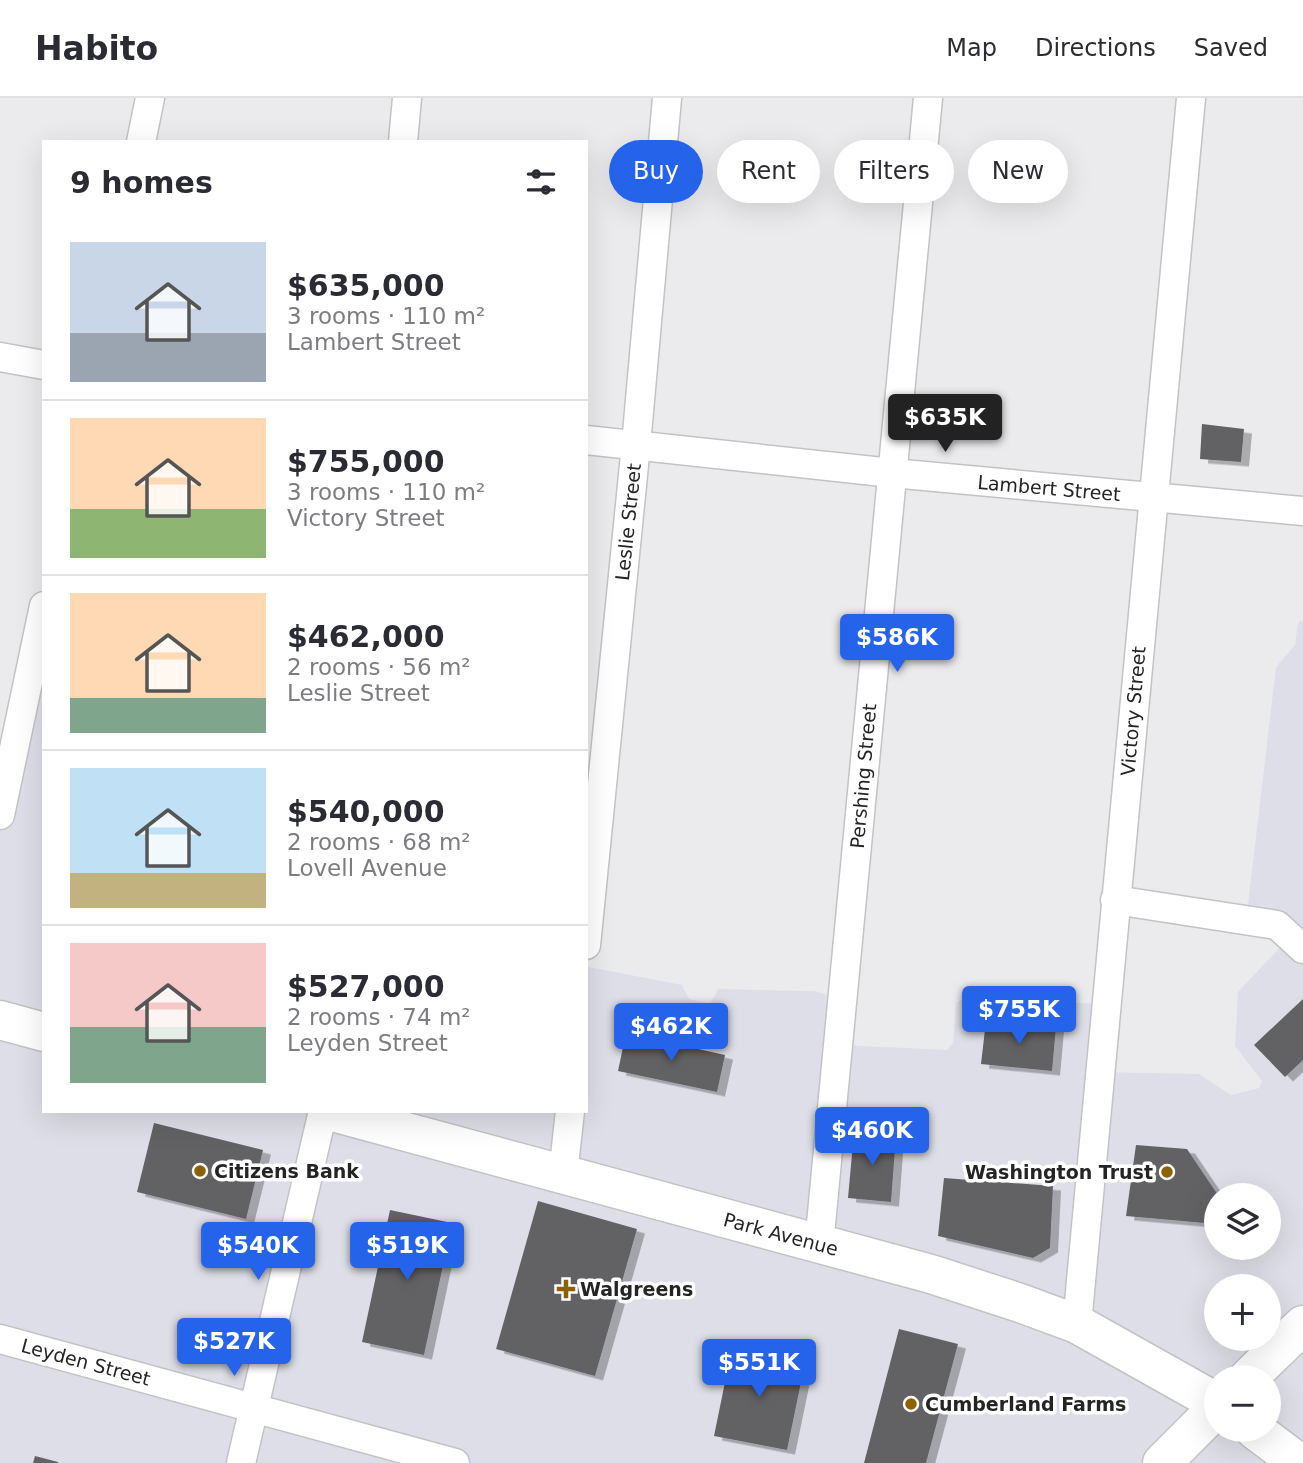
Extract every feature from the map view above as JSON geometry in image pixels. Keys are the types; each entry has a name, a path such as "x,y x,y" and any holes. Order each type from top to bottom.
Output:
{"main road":[{"path":"0,1020 42,1031"},
{"name":"Park Avenue","path":"336,1113 931,1274 1077,1324 1204,1395"},
{"path":"1261,1365 1303,1325"},
{"path":"1162,1463 1204,1421"},
{"path":"1271,1442 1299,1463"}],"street":[{"path":"141,140 150,98"},
{"path":"403,140 407,98"},
{"name":"Leslie Street","path":"588,925 636,446 667,98"},
{"name":"Pershing Street","path":"819,1245 928,98"},
{"name":"Victory Street","path":"1077,1324 1191,98"},
{"path":"0,357 42,365"},
{"name":"Lambert Street","path":"588,440 892,473 1303,511"},
{"path":"0,816 42,616"},
{"path":"1115,900 1277,925 1303,949"},
{"path":"241,1463 323,1113"},
{"path":"563,1174 570,1113"},
{"name":"Leyden Street","path":"0,1339 456,1463"}],"shaded area":[{"path":"1303,620 1303,1463 0,1463 0,820 42,655 42,1113 588,1113 588,965 682,985 689,999 710,1004 718,989 814,991 842,999 842,1045 947,1050 953,1043 956,1003 966,998 1104,1004 1103,1072 1199,1074 1231,1095 1259,1088 1262,1081 1235,1046 1238,992 1292,935 1247,913 1276,667 1295,645 1298,623"}],"building":[{"path":"1202,424 1244,429 1241,462 1200,459"},
{"path":"1303,999 1303,1060 1285,1077 1254,1045"},
{"path":"986,1021 1056,1027 1052,1071 981,1064"},
{"path":"626,1033 725,1055 717,1092 618,1071"},
{"name":"Citizens Bank","path":"154,1123 263,1150 246,1219 137,1192"},
{"path":"854,1132 896,1136 891,1202 848,1198"},
{"name":"Washington Trust","path":"1136,1145 1187,1149 1210,1183 1204,1183 1204,1223 1126,1216"},
{"path":"944,1178 1053,1186 1050,1248 1033,1258 938,1236"},
{"name":"Walgreens","path":"538,1201 637,1229 595,1376 496,1349"},
{"path":"390,1210 452,1223 424,1355 362,1342"},
{"name":"Cumberland Farms","path":"899,1329 958,1344 926,1463 864,1463"},
{"path":"732,1348 805,1363 787,1450 714,1436"},
{"path":"35,1456 58,1462 58,1463 33,1463"}],"place":[{"name":"Citizens Bank","path":"200,1171"},
{"name":"Washington Trust","path":"1167,1172"},
{"name":"Walgreens","path":"566,1289"},
{"name":"Cumberland Farms","path":"911,1404"}]}
